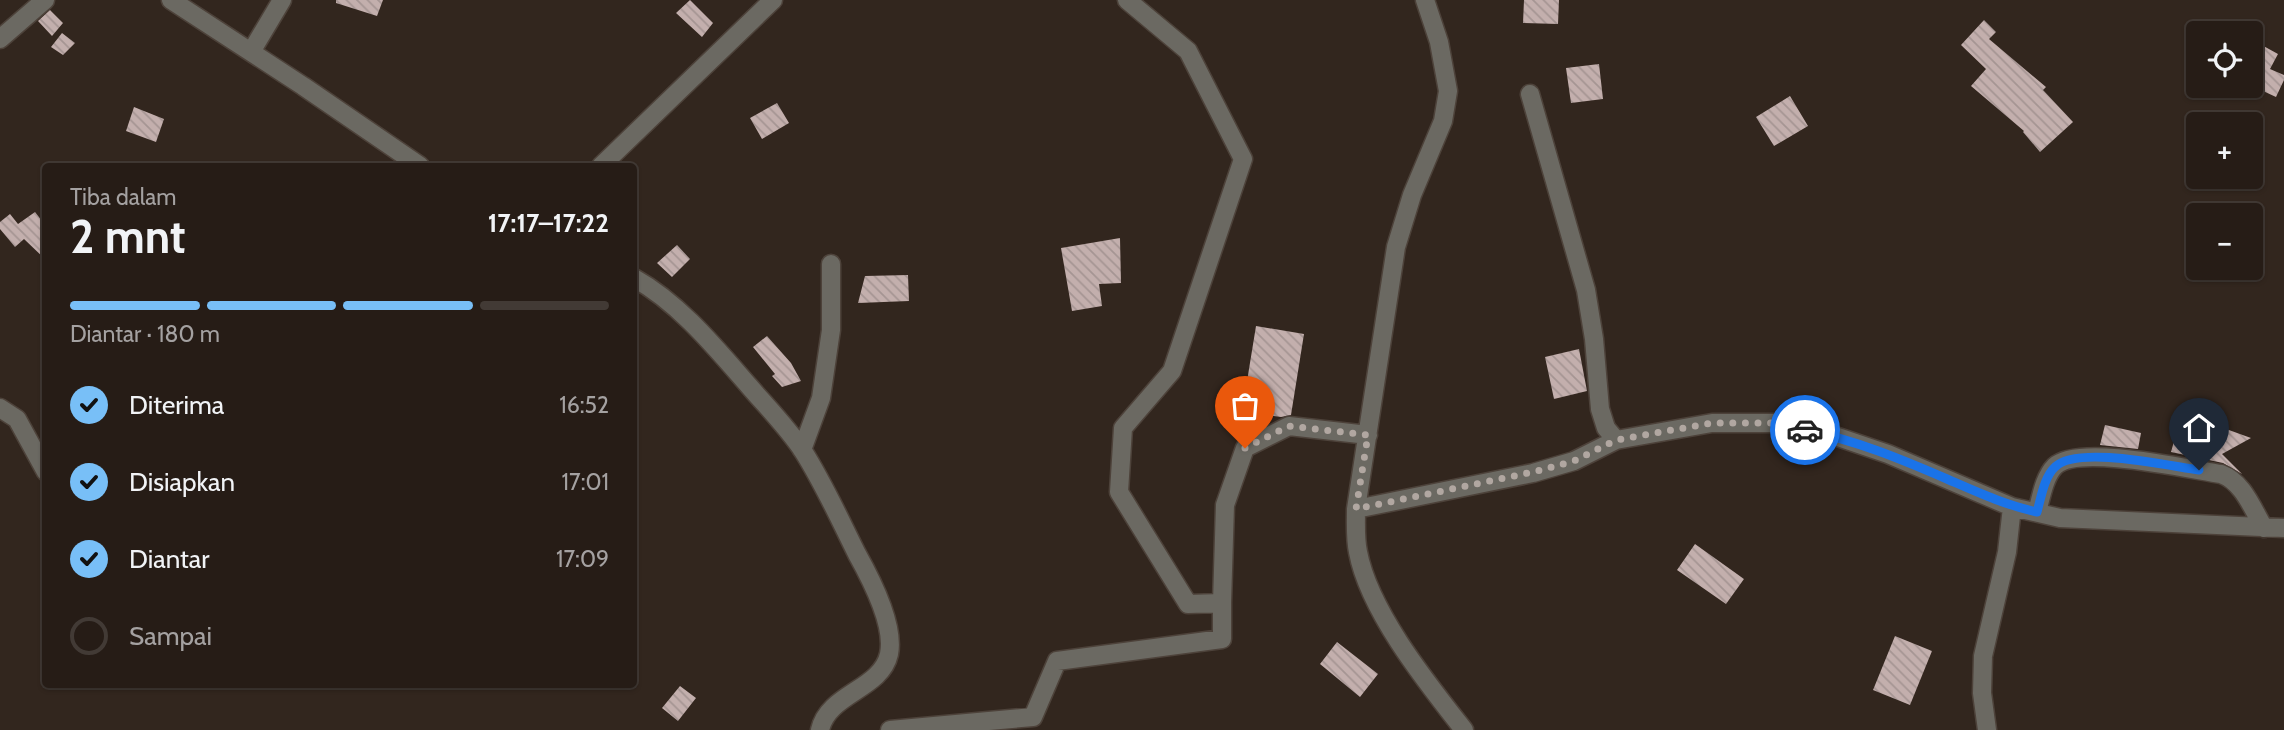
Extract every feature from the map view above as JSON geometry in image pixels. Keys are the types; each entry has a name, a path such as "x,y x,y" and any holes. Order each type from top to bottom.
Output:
{"street":[{"path":"0,39 45,0"},
{"path":"171,0 416,163"},
{"path":"251,52 282,0"},
{"path":"604,163 773,0"},
{"path":"1127,0 1188,51 1243,159 1172,370 1123,428 1119,492 1188,604 1222,603"},
{"path":"1425,0 1439,42 1448,91 1443,121 1412,195 1396,247 1356,509 1358,552 1374,600 1402,646 1464,730"},
{"path":"1530,94 1586,290 1594,339 1600,410 1606,428 1616,440"},
{"path":"802,450 821,398 831,330 831,264"},
{"path":"637,280 650,287 710,342 771,410 802,450 867,572 889,627 889,653 876,676 828,712 820,730"},
{"path":"0,408 17,419 42,465"},
{"path":"1356,509 1533,472 1574,461 1616,440 1712,423 1773,423 1832,435 1888,454 2012,507 2060,518 2284,528"},
{"path":"890,730 1033,717 1057,661 1222,639 1224,505 1245,448 1289,426 1368,435"},
{"path":"2037,512 2054,467 2067,459 2109,457 2221,474 2231,478 2264,528"},
{"path":"1987,730 1982,693 1983,656 2007,552 2012,507"}],"building":[{"path":"336,0 383,0 377,16 336,3"},
{"path":"690,0 713,23 702,37 676,13"},
{"path":"1524,0 1559,0 1558,24 1523,23"},
{"path":"50,10 63,23 52,36 38,21"},
{"path":"1984,20 1996,32 1989,39 2046,87 2043,90 2073,122 2040,152 2024,131 1971,86 1986,69 1961,45"},
{"path":"62,33 75,43 63,55 51,47"},
{"path":"2263,46 2278,54 2270,69 2284,75 2276,97 2263,91"},
{"path":"1599,64 1603,99 1571,103 1566,68"},
{"path":"1790,96 1808,126 1774,146 1756,117"},
{"path":"777,103 789,123 762,139 750,118"},
{"path":"134,107 164,119 156,142 126,131"},
{"path":"35,212 42,221 42,256 24,239 15,247 0,229 0,222 10,214 18,224"},
{"path":"1120,238 1121,283 1099,284 1102,306 1072,311 1061,248"},
{"path":"677,245 690,259 672,277 657,263"},
{"path":"908,275 909,301 858,303 865,276"},
{"path":"1256,326 1304,334 1291,415 1281,417 1242,412"},
{"path":"767,336 791,363 801,381 782,387 772,376 775,374 753,347"},
{"path":"1579,349 1587,391 1554,399 1545,357"},
{"path":"2182,413 2251,438 2222,454 2242,474 2223,463 2171,452"},
{"path":"2105,425 2141,433 2138,449 2100,445"},
{"path":"1695,544 1744,579 1726,604 1677,570"},
{"path":"1895,636 1932,651 1910,705 1873,690"},
{"path":"1337,642 1378,674 1360,697 1320,664"},
{"path":"680,686 696,698 678,721 662,708"}],"way so far":[{"path":"1245,448 1289,426 1368,435 1356,509 1533,472 1574,461 1616,440 1712,423 1773,423 1805,430"}],"route":[{"path":"1805,430 1832,435 1888,454 2012,507 2037,512 2054,467 2067,459 2109,457 2199,470"}]}
